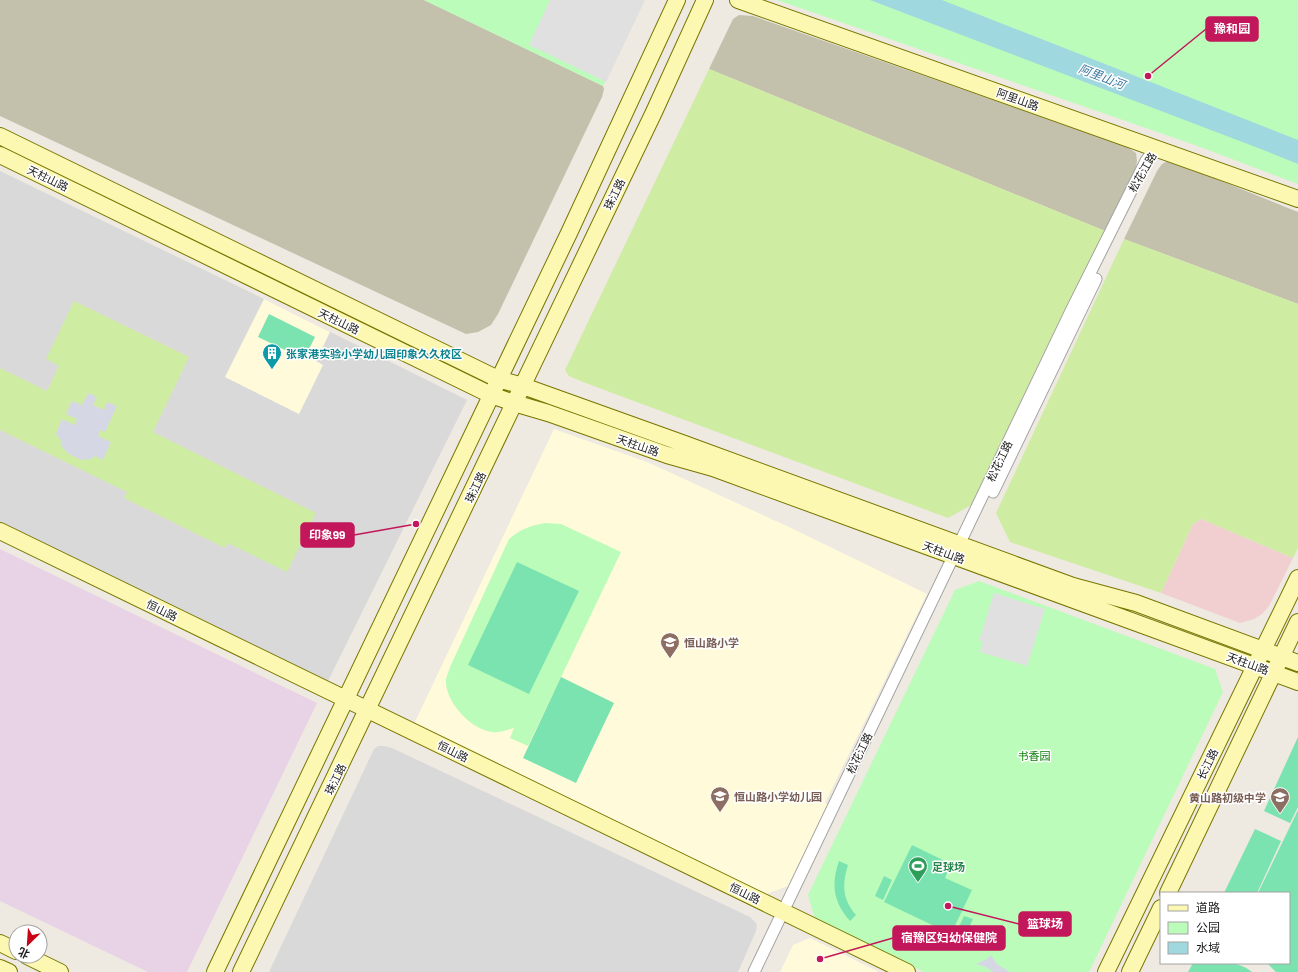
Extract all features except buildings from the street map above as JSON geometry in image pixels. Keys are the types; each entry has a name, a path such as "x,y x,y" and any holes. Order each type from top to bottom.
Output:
{"street":[{"path":"215,972 572,226 677,0"},
{"name":"珠江路","path":"241,972 654,112 705,0"},
{"name":"阿里山路","path":"738,0 1298,199"},
{"name":"天柱山路","path":"0,136 498,379 523,386 960,551 1298,682"},
{"name":"松花江路","path":"762,972 785,916 960,551 1152,166 1156,148"},
{"name":"天柱山路","path":"0,155 491,395 548,413 667,455 713,468 960,551 1073,586 1136,603 1298,663"},
{"name":"恒山路","path":"0,531 366,713 785,916 907,972"},
{"name":"恒山路","path":"0,539 345,702"},
{"name":"长江路","path":"1106,972 1298,578"},
{"path":"401,584 423,594"},
{"name":"长江路","path":"1168,892 1298,622"},
{"path":"1130,972 1160,910"},
{"name":"松花江路","path":"754,972 785,916"},
{"name":"恒山路","path":"785,916 892,972"},
{"path":"44,964 60,972"},
{"path":"0,968 9,972"}],"shaded area":[{"path":"0,0 424,0 603,86 604,89 602,97 498,314 491,325 478,332 466,334 0,116"},
{"path":"550,0 645,0 606,82 529,45"},
{"path":"739,15 753,16 1127,147 1136,153 1136,168 1105,231 709,69 733,19"},
{"path":"1169,160 1298,212 1298,304 1124,239 1157,171 1162,164"},
{"path":"0,171 264,299 467,400 328,681 0,522"},
{"path":"264,299 330,332 316,361 323,365 299,414 225,377"},
{"path":"88,393 97,397 93,405 104,410 107,402 117,406 105,432 100,430 98,436 111,442 103,460 95,456 91,459 82,460 69,454 60,444 62,442 56,434 62,419 75,425 77,419 66,414 72,401 82,405"},
{"name":"恒山路小学","path":"554,429 647,462 789,527 927,594 825,803 830,806 791,885 766,894 414,724"},
{"path":"1201,519 1293,558 1269,606 1262,614 1254,619 1240,623 1161,593 1193,524"},
{"path":"0,549 317,703 187,972 148,972 0,901"},
{"path":"994,593 1045,609 1027,666 980,652 983,642 979,641"},
{"path":"378,746 392,748 750,917 757,924 756,931 738,972 269,972 374,749"},
{"path":"810,938 879,972 780,972 793,945"},
{"path":"991,955 997,964 1010,972 993,972 986,967 976,964 987,959"}],"green space":[{"path":"424,0 645,0 603,86"},
{"path":"777,0 1298,0 1298,184 1195,145"},
{"path":"709,69 1105,231 973,504 948,518 583,382 569,376 565,370"},
{"path":"1124,239 1298,304 1298,548 1293,558 1201,519 1193,524 1161,593 1010,542 996,513"},
{"path":"74,301 189,357 153,432 316,513 287,572 228,543 225,548 124,498 127,492 0,430 0,368 47,391 59,366 46,359"},
{"path":"269,314 315,337 304,359 258,337"},
{"path":"545,523 561,524 621,552 528,746 510,738 514,728 500,732 492,732 476,726 468,720 460,713 449,696 446,679 450,667 509,539 526,528"},
{"path":"517,562 579,591 529,694 468,665"},
{"name":"书香园","path":"979,581 1215,669 1223,692 1089,972 924,972 815,919 808,895 955,590"},
{"path":"561,677 614,703 576,783 523,758"},
{"path":"1298,737 1298,807 1290,823 1264,811"},
{"path":"1298,810 1298,972 1276,972 1268,964 1290,964 1290,892 1258,892"},
{"path":"1255,829 1281,841 1257,892 1224,892"},
{"name":"足球场","path":"912,845 951,864 945,878 972,890 951,934 884,902"},
{"path":"839,861 848,865 844,891 851,909 856,915 850,921 840,907 835,892 834,885 836,869"},
{"path":"884,876 892,880 883,900 875,896"},
{"path":"964,916 973,919 963,940 954,937"},
{"path":"1192,964 1237,964 1252,972 1188,972"}],"water":[{"name":"阿里山河","path":"870,0 942,0 1298,140 1298,164 1266,151"}],"place":[{"name":"豫和园","path":"1148,76"},
{"name":"张家港实验小学幼儿园印象久久校区","path":"272,370"},
{"name":"印象99","path":"416,524"},
{"name":"恒山路小学","path":"670,659"},
{"name":"恒山路小学幼儿园","path":"720,813"},
{"name":"黄山路初级中学","path":"1280,814"},
{"name":"足球场","path":"918,883"},
{"name":"篮球场","path":"948,906"},
{"name":"宿豫区妇幼保健院","path":"820,959"}]}
